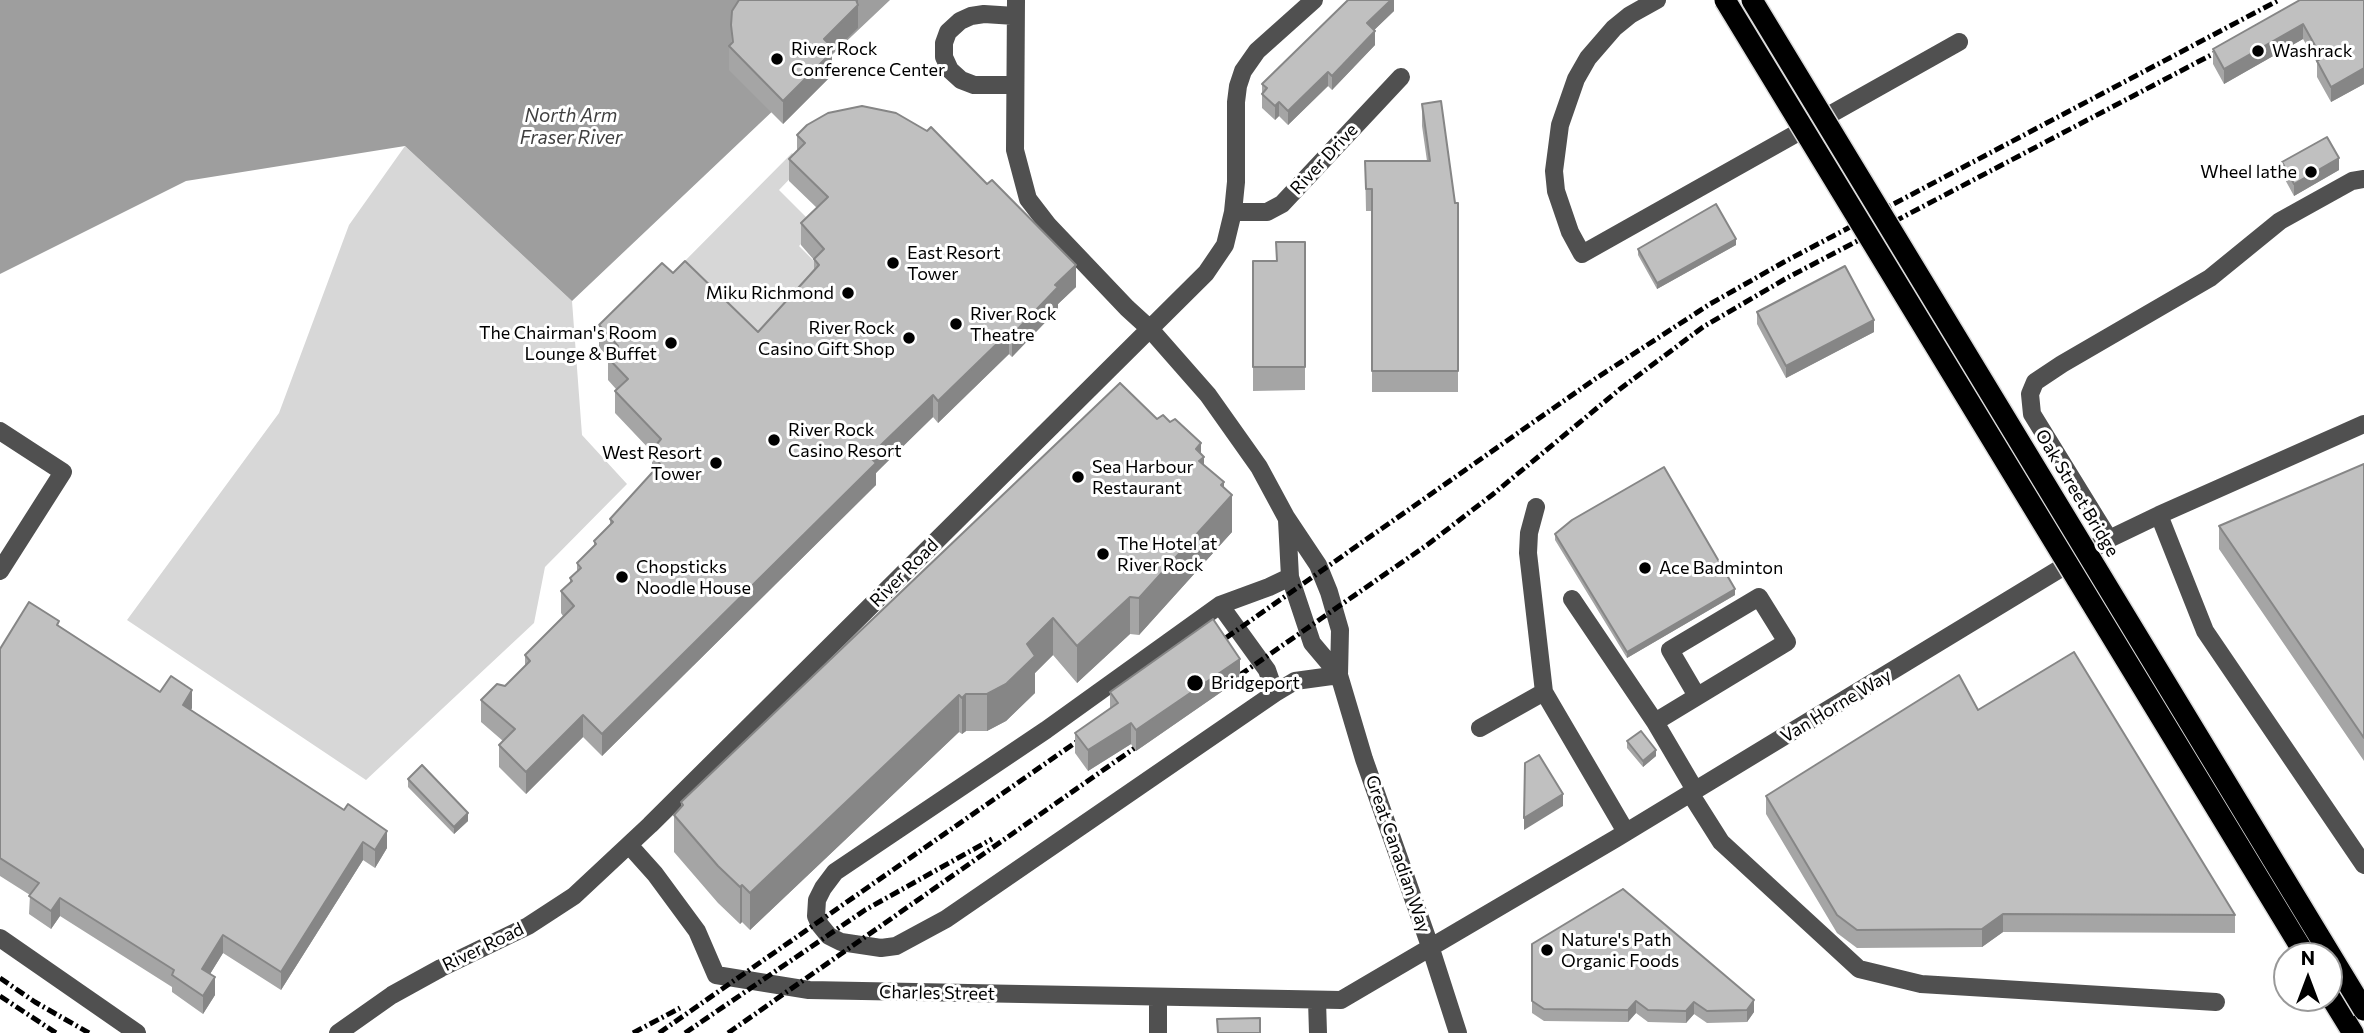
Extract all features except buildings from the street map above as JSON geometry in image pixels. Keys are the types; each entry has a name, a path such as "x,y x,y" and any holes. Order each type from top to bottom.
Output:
{"highway":[{"path":"1725,0 2297,942"},
{"name":"Oak Street Bridge","path":"1752,0 2364,1010"},
{"path":"2340,1012 2353,1033"}],"street":[{"name":"River Road","path":"338,1033 392,995 528,926 573,896 629,845 1216,261 1225,245 1233,212 1236,182 1236,103 1243,71 1257,51 1314,0"},
{"path":"1657,0 1630,15 1614,28 1588,58 1576,79 1560,125 1556,149 1556,191 1570,232 1582,254 1959,41"},
{"path":"1014,85 974,85 961,80 950,71 944,57 944,43 948,32 960,21 971,16 1015,8"},
{"name":"Great Canadian Way","path":"1015,8 1015,150 1028,199 1055,232 1126,308 1150,329 1208,394 1238,434 1286,517 1318,565 1340,631 1339,675 1364,759 1458,1033"},
{"name":"River Drive","path":"1233,212 1267,212 1282,204 1401,77"},
{"path":"2109,539 2032,414 2030,394 2035,383 2062,364 2210,278 2280,221 2352,181 2364,179"},
{"name":"Van Horne Way","path":"1317,1000 1341,1000 1431,949 2109,539 2364,424"},
{"path":"0,431 64,472 0,571"},
{"path":"1536,507 1529,533 1528,553 1544,692 1626,832"},
{"path":"2158,515 2205,631 2364,865"},
{"name":"Great Canadian Way","path":"1286,517 1290,578 1312,643 1339,675"},
{"path":"1290,578 1220,605 1046,730 835,872 817,901 816,916 820,925 829,936 841,942 881,948 896,946 946,919 1275,693 1295,681 1339,675"},
{"path":"1655,722 1787,642 1759,597 1670,650 1697,696"},
{"path":"1572,599 1655,722 1721,842 1859,969 1921,984 2216,1002"},
{"path":"1220,605 1266,670 1275,693"},
{"path":"1480,728 1544,692"},
{"name":"Charles Street","path":"629,845 655,874 697,932 716,975 809,990 1317,1000"},
{"path":"0,939 137,1033"},
{"path":"1158,998 1158,1033"},
{"path":"1317,1000 1318,1033"}],"shaded area":[{"path":"405,146 572,301 582,435 627,484 545,567 534,623 366,780 127,620 279,413 349,225"},
{"path":"792,153 803,165 779,190 817,228 799,246 826,273 759,351 665,281"}],"water":[{"name":"North Arm Fraser River","path":"0,0 890,0 572,301 405,146 186,181 0,274"}],"railway":[{"path":"1210,649 1595,379 1710,304 1784,262 2279,0"},
{"path":"1224,686 1427,545 1620,389 1703,327 1785,279 2230,45"},
{"path":"659,1033 1092,731"},
{"path":"728,1033 1149,738"},
{"path":"685,1033 865,910 992,839"},
{"path":"0,978 89,1033"},
{"path":"0,996 56,1033"},
{"path":"633,1033 680,1008"}],"place":[{"name":"Washrack","path":"2258,51"},
{"name":"River Rock Conference Center","path":"777,59"},
{"name":"Wheel lathe","path":"2311,172"},
{"name":"East Resort Tower","path":"893,263"},
{"name":"Miku Richmond","path":"848,293"},
{"name":"River Rock Theatre","path":"956,324"},
{"name":"River Rock Casino Gift Shop","path":"909,338"},
{"name":"The Chairman's Room Lounge & Buffet","path":"671,343"},
{"name":"River Rock Casino Resort","path":"774,440"},
{"name":"West Resort Tower","path":"716,463"},
{"name":"Sea Harbour Restaurant","path":"1078,477"},
{"name":"The Hotel at River Rock","path":"1103,554"},
{"name":"Ace Badminton","path":"1645,568"},
{"name":"Chopsticks Noodle House","path":"622,577"},
{"name":"Bridgeport","path":"1195,683"},
{"name":"Nature's Path Organic Foods","path":"1547,950"}]}
